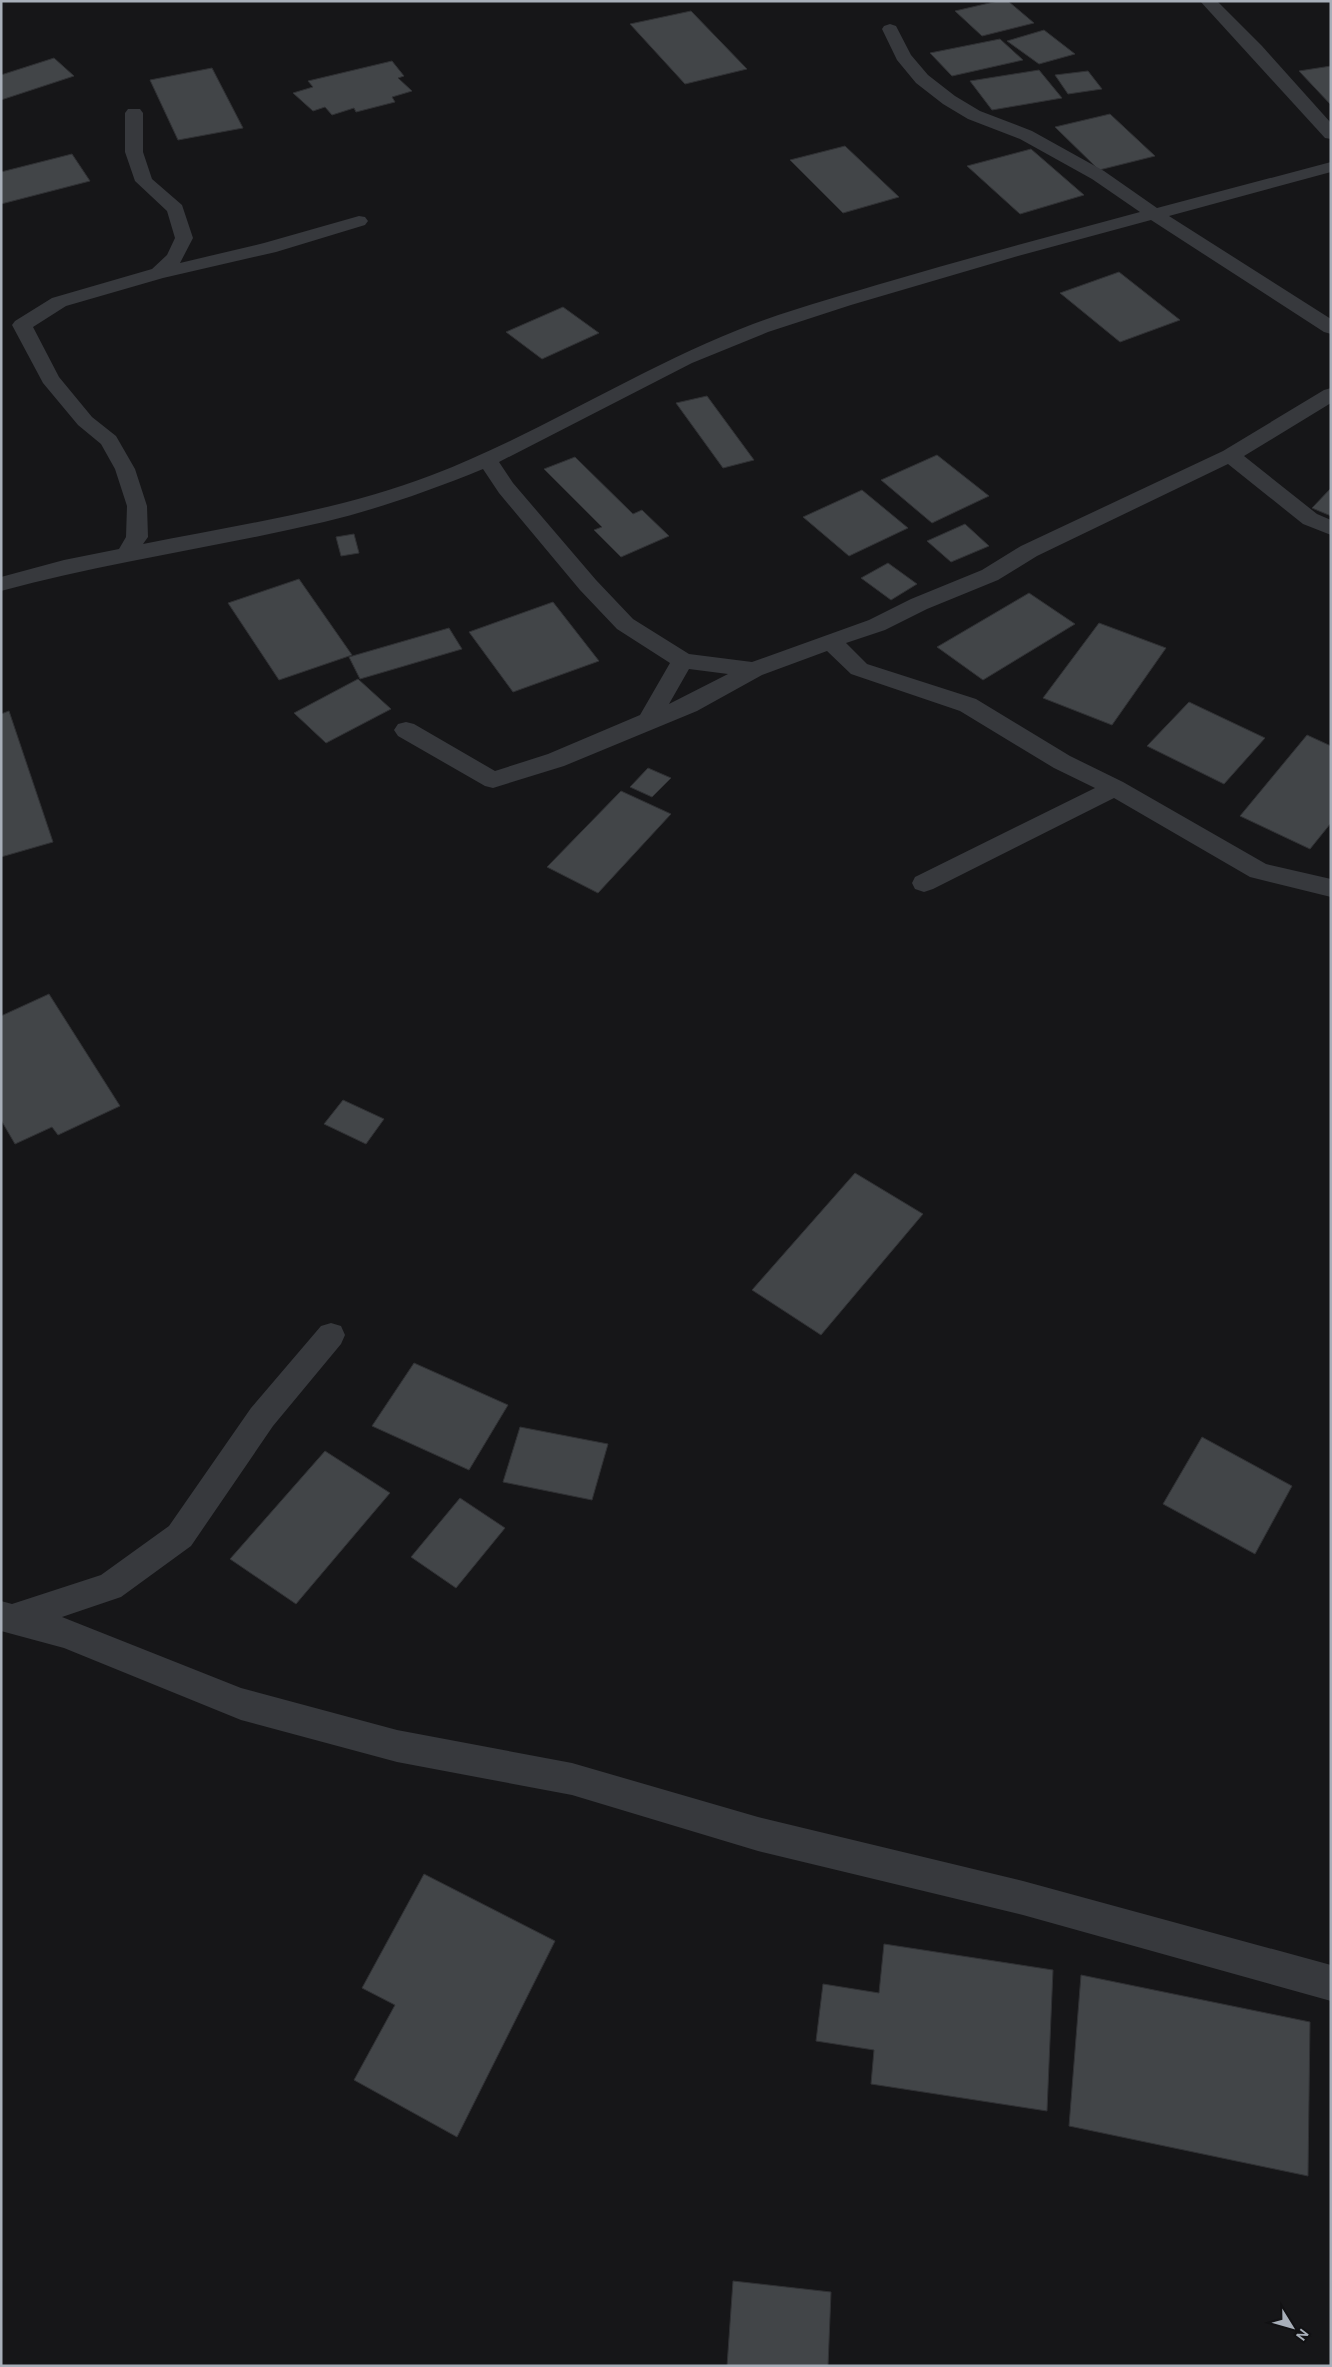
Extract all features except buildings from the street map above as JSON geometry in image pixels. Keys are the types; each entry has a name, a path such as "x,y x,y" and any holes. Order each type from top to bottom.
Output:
{"street":[{"path":"1208,1 1256,50 1331,134"},
{"path":"890,30 903,56 922,79 949,100 974,114 1026,135 1098,175 1154,214 1331,328"},
{"path":"134,113 134,152 144,181 176,210 184,238 175,257 159,273"},
{"path":"1,584 64,567 324,516 436,481 486,460 684,360 761,328 844,301 1011,252 1331,167"},
{"path":"126,555 138,536 137,506 125,469 109,440 85,421 50,379 22,324 58,302 159,273 269,248 359,222"},
{"path":"406,730 493,780 556,760 688,705 754,670 877,625 919,604 990,575 1029,551 1230,455 1331,394"},
{"path":"1230,455 1310,519 1331,528"},
{"path":"486,460 506,488 588,584 626,624 683,661 754,670"},
{"path":"830,641 860,669 968,705 1062,762 1115,788 1259,871 1331,888"},
{"path":"648,721 683,661"},
{"path":"924,883 1115,788"},
{"path":"6,1617 110,1587 180,1536 262,1417 331,1335"},
{"path":"6,1617 65,1633 241,1704 397,1746 572,1779 758,1834 1023,1898 1331,1983"}]}
